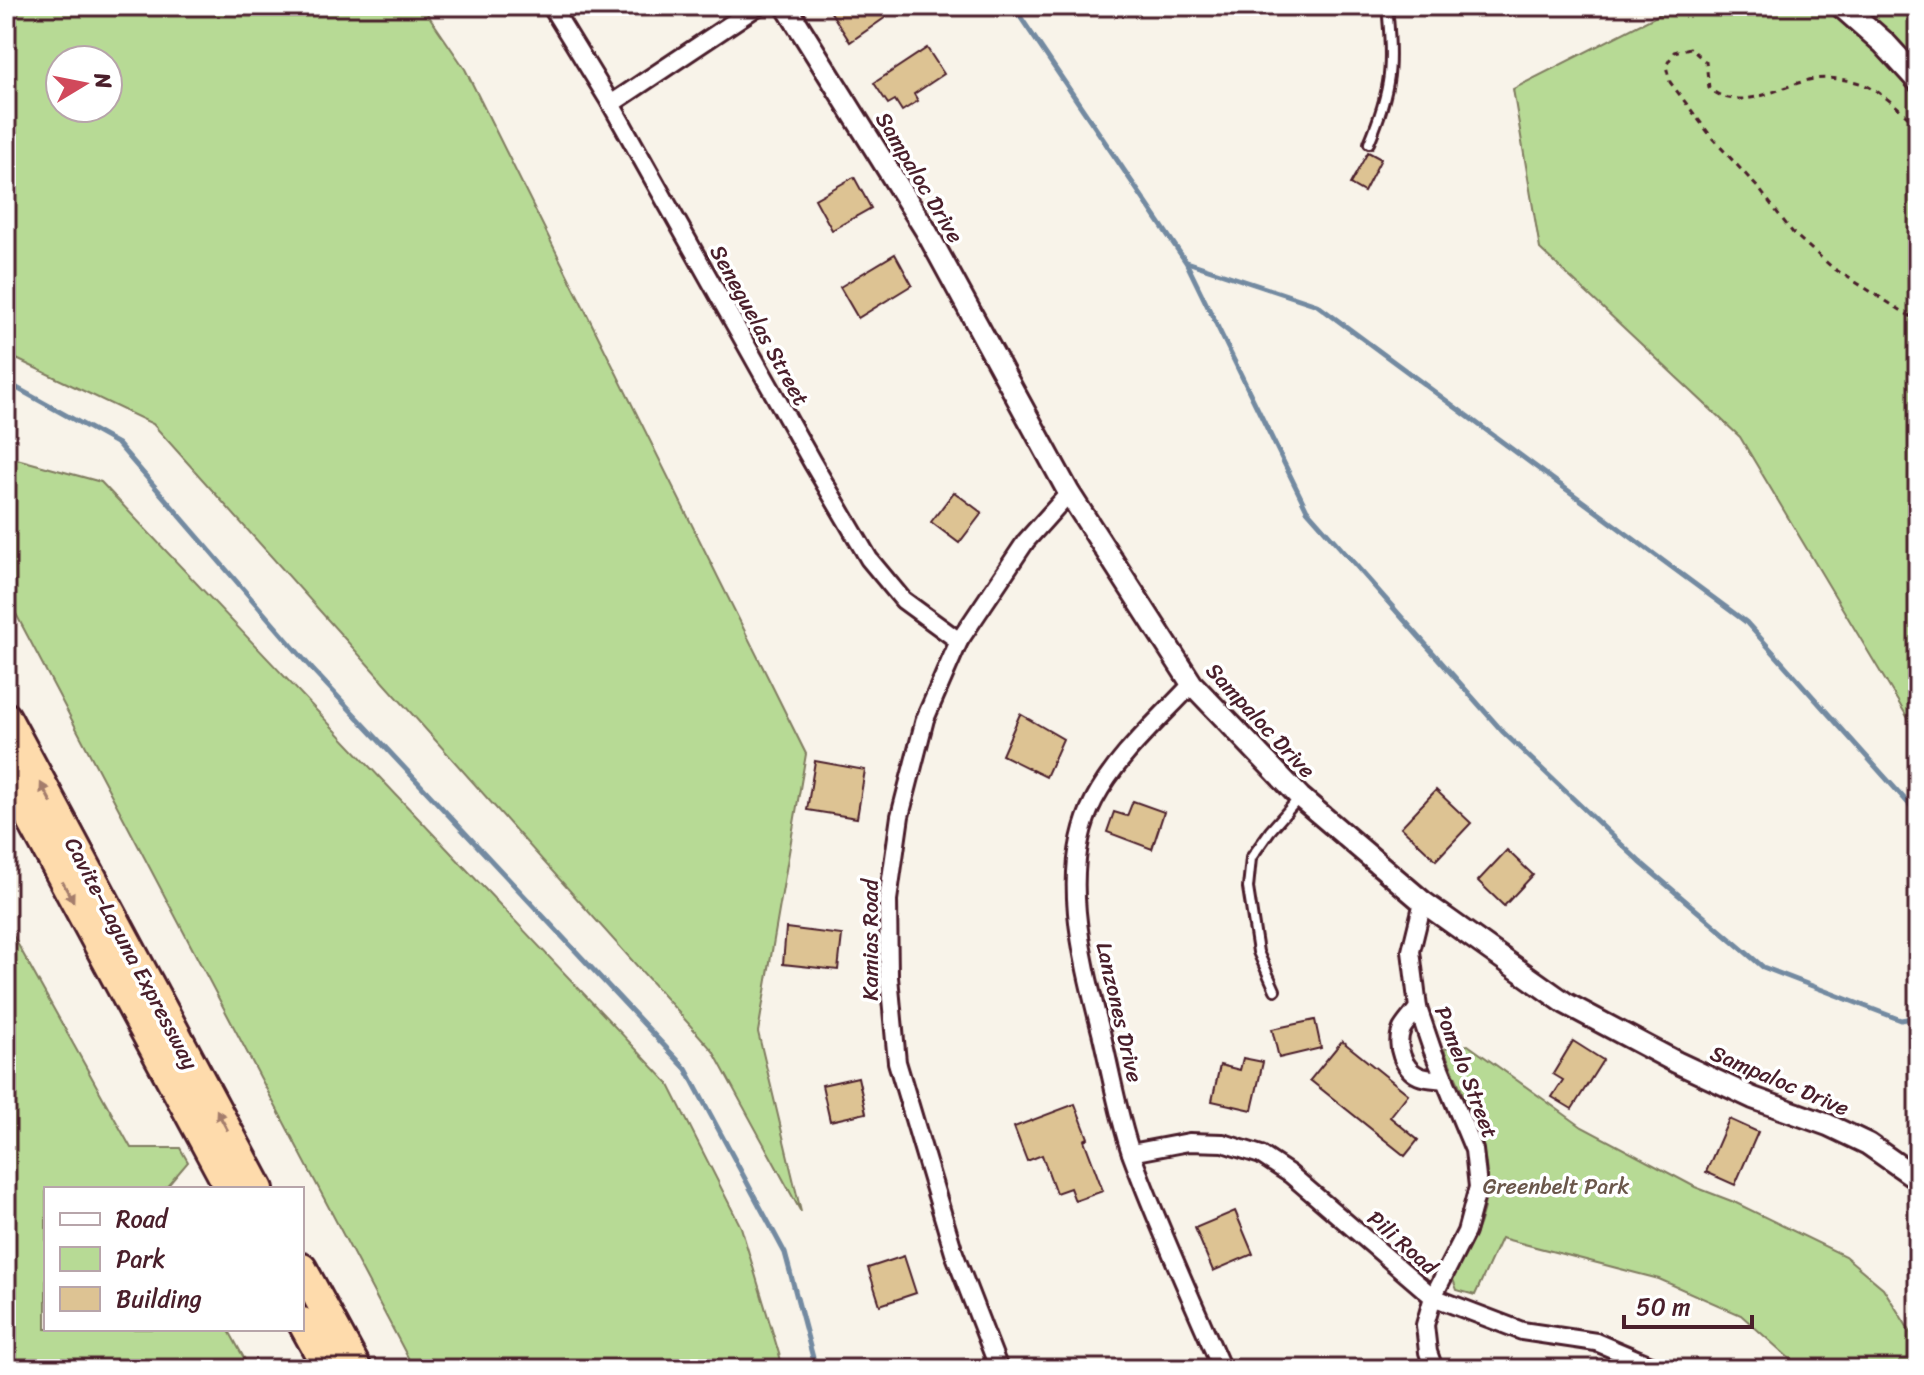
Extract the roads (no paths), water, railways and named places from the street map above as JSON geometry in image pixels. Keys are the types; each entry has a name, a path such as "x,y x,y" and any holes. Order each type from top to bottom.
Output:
{"highway":[{"name":"Cavite–Laguna Expressway","path":"6,717 258,1187"},
{"name":"Cavite–Laguna Expressway","path":"6,773 229,1187"},
{"path":"304,1272 357,1369"},
{"path":"304,1326 328,1369"}],"main road":[{"path":"1842,6 1884,43 1918,80"}],"street":[{"name":"Seneguelas Street","path":"551,6 611,104 869,559 903,600 959,641"},
{"path":"611,104 758,6"},
{"name":"Sampaloc Drive","path":"786,6 925,229 1069,493 1192,684 1300,797 1423,902 1565,1003 1676,1062 1753,1098 1828,1125 1868,1144 1918,1179"},
{"name":"Kamias Road","path":"999,1369 954,1253 897,1062 889,977 888,900 900,816 925,719 959,641 1026,541 1069,493"},
{"name":"Lanzones Drive","path":"1192,684 1114,768 1093,801 1080,841 1075,897 1085,966 1131,1153 1176,1267 1222,1369"},
{"name":"Pomelo Street","path":"1423,902 1411,951 1418,1008 1474,1150 1478,1187 1466,1232 1433,1297 1425,1325 1428,1352 1434,1369"},
{"path":"1418,1008 1399,1038 1402,1058 1413,1073 1422,1078 1445,1080"},
{"name":"Pili Road","path":"1131,1153 1189,1142 1223,1143 1261,1155 1290,1174 1433,1297 1522,1331 1596,1342 1660,1369"}],"lane":[{"path":"1369,143 1385,106 1391,75 1387,6"},
{"path":"1275,990 1258,952 1248,888 1251,858 1300,797"}],"waterway":[{"path":"1013,6 1186,262 1307,510 1503,732 1640,862 1763,967 1901,1020 1918,1017"},
{"path":"1187,262 1317,305 1746,622 1918,814"},
{"path":"6,382 118,444 312,669 686,1069 785,1253 816,1369"}],"park label":[{"name":"Greenbelt Park","path":"1556,1186"}]}
